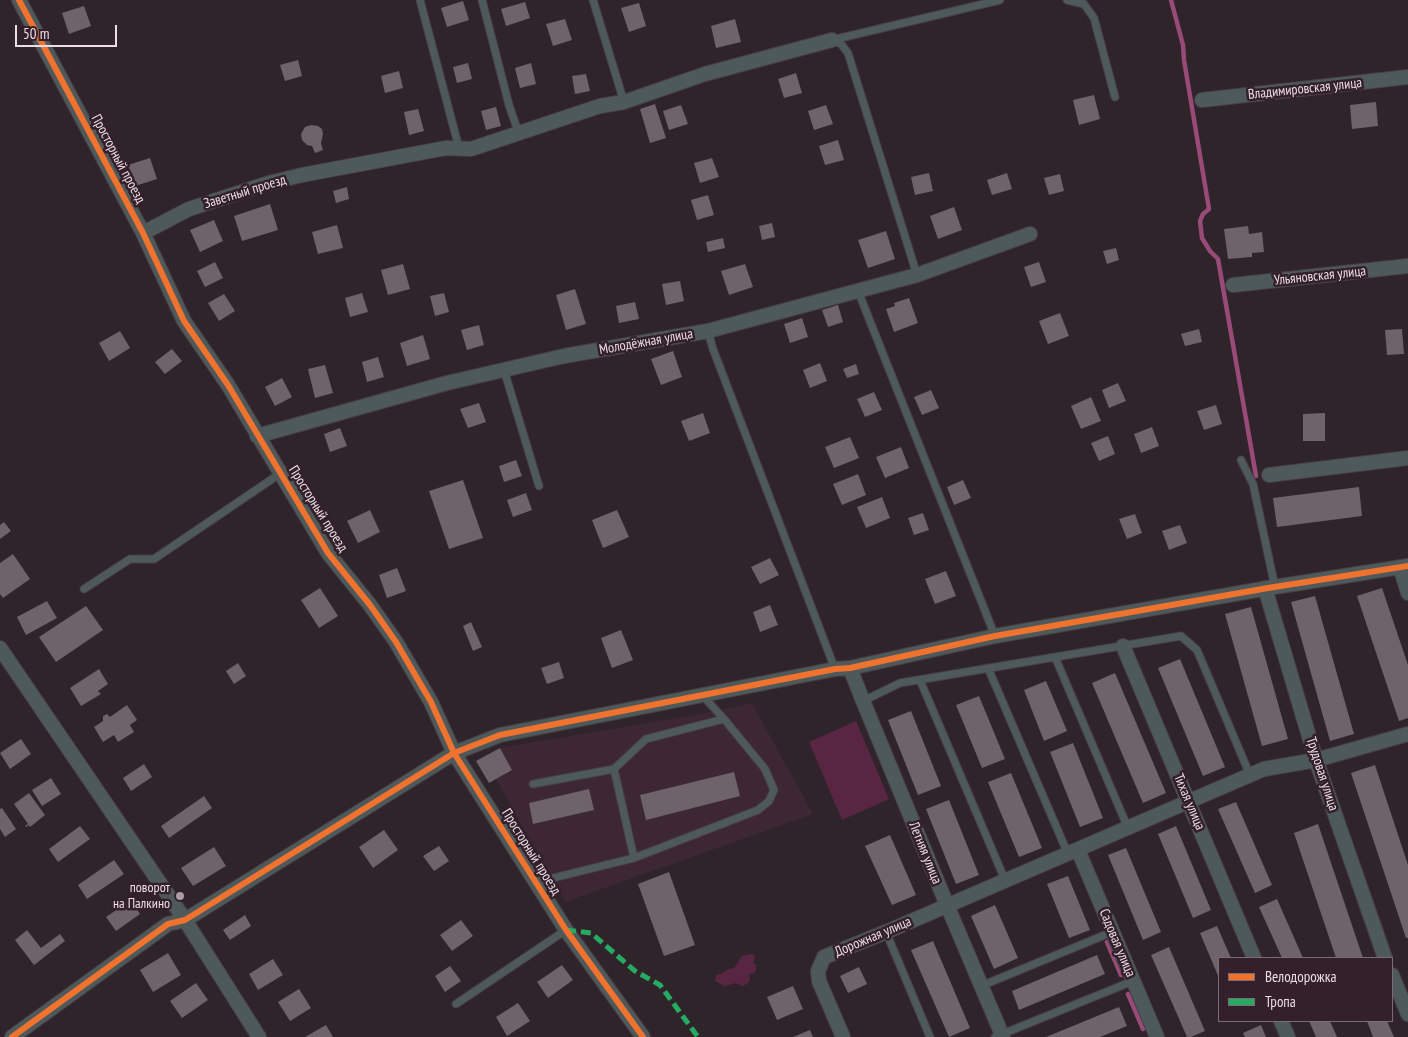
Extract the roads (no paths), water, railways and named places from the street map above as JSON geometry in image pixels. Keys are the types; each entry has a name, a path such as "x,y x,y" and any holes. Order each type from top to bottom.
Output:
{"street":[{"name":"Просторный проезд","path":"19,0 143,233 184,320 228,385 328,553 370,605 396,642 431,702 454,753 566,930 643,1037"},
{"name":"Заветный проезд","path":"143,233 189,209 269,183 446,148 471,148 519,134 600,106 624,102 704,74 832,40"},
{"name":"Владимировская улица","path":"1202,100 1408,77"},
{"name":"Молодёжная улица","path":"258,436 447,383 564,356 708,331 917,275 1030,234"},
{"name":"Ульяновская улица","path":"1233,285 1408,266"},
{"path":"1268,475 1408,458"},
{"path":"12,1037 168,924 185,920 454,753 500,735 835,669 850,668 995,636 1404,566 1408,593"},
{"name":"Трудовая улица","path":"1270,588 1316,760 1385,957"},
{"name":"Тихая улица","path":"1123,646 1254,957"},
{"path":"0,648 185,920 259,1037"},
{"name":"Летняя улица","path":"850,668 1000,1036"},
{"name":"Дорожная улица","path":"843,1037 819,981 818,970 824,957 1264,769 1316,760 1408,734"},
{"name":"Садовая улица","path":"1072,852 1112,932 1154,1036"},
{"path":"1393,977 1408,1014"},
{"path":"1281,1022 1288,1037"}],"lane":[{"path":"420,0 459,148"},
{"path":"482,0 509,105 519,134"},
{"path":"593,0 624,102"},
{"path":"832,40 1000,0"},
{"path":"1067,0 1084,4 1094,18 1115,97"},
{"path":"832,40 841,44 848,53 917,275"},
{"path":"858,291 995,636"},
{"path":"708,331 713,349 835,669"},
{"path":"504,370 539,486"},
{"path":"1241,460 1253,484 1270,588"},
{"path":"84,589 130,559 154,559 281,473"},
{"path":"863,701 900,683 1181,636 1197,650 1250,775"},
{"path":"1055,657 1128,828"},
{"path":"988,668 1072,852"},
{"path":"920,680 1005,880"},
{"path":"539,886 553,878 634,858 758,810 769,800 774,790 765,769 703,696"},
{"path":"534,784 614,770 646,739 724,719"},
{"path":"614,770 634,858"},
{"path":"456,1004 566,930"},
{"path":"886,932 930,1037"},
{"path":"981,986 1112,932"},
{"path":"1000,1036 1133,981"}],"waterway":[{"path":"1171,0 1183,45 1209,209 1203,214 1200,221 1202,238 1210,251 1218,259 1256,476"},
{"path":"1107,942 1121,975"},
{"path":"1128,994 1143,1029"}],"place":[{"name":"поворот на Палкино","path":"180,896"}]}
